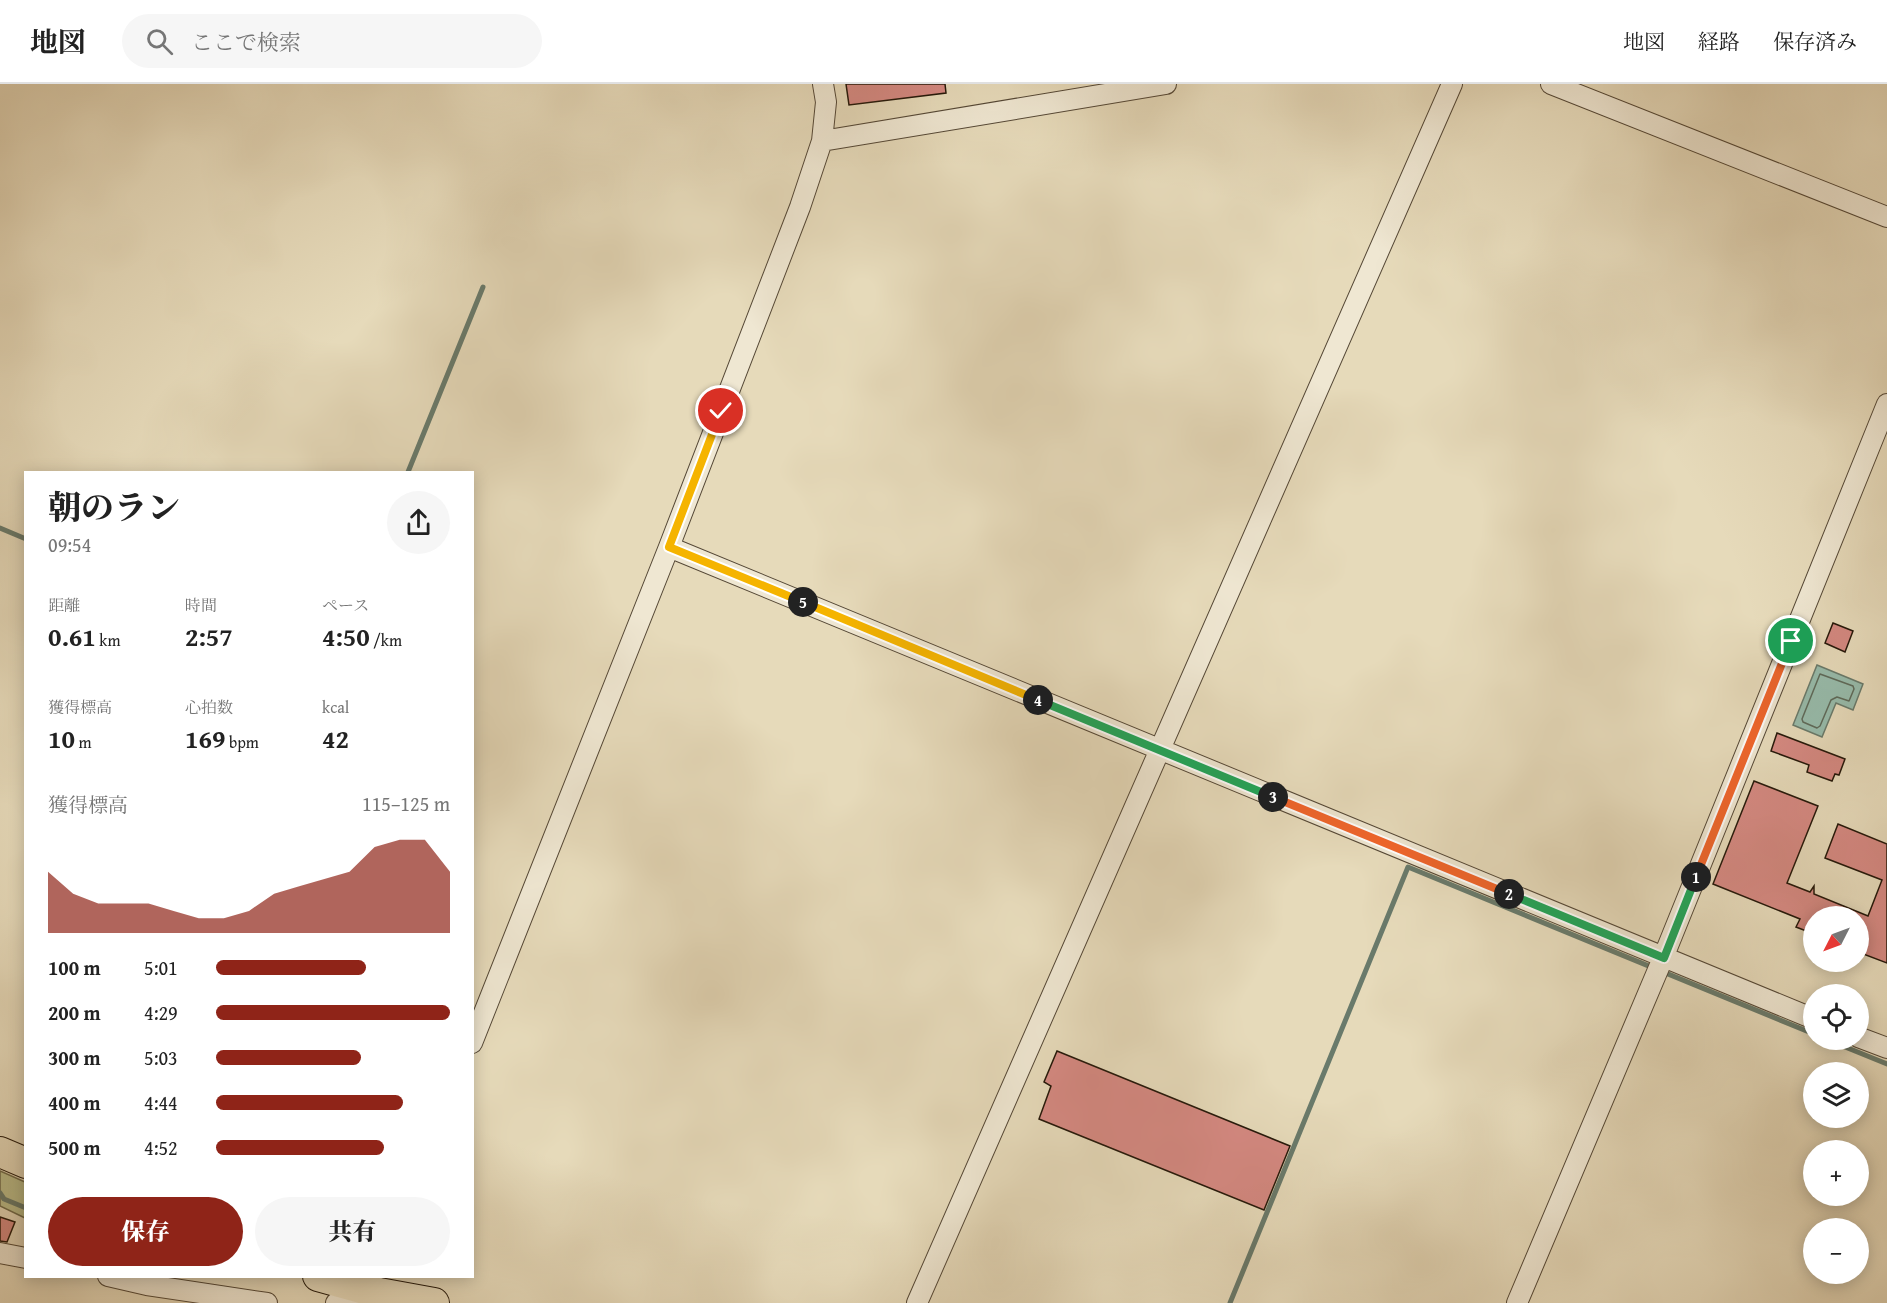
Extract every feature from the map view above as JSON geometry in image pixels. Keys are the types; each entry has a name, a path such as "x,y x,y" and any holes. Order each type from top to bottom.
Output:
{"main road":[{"path":"0,1152 24,1162"},
{"path":"324,1278 361,1290 434,1303"}],"street":[{"path":"474,1038 669,547 800,207 822,141 826,102 823,84"},
{"path":"822,141 1166,84"},
{"path":"916,1303 1452,84"},
{"path":"1551,84 1887,217"},
{"path":"1517,1303 1664,958 1887,404"},
{"path":"669,547 1803,1015"},
{"path":"1869,1041 1887,1048"},
{"path":"0,1253 24,1258"},
{"path":"117,1278 147,1285 267,1303"}],"green space":[{"path":"0,1171 24,1182 24,1218 0,1206"}],"water":[{"path":"1817,665 1863,684 1853,710 1836,703 1822,737 1793,725"}],"building":[{"path":"846,84 945,84 946,93 849,105"},
{"path":"1833,623 1853,631 1845,652 1825,643"},
{"path":"1777,733 1845,759 1839,775 1835,774 1832,781 1807,772 1809,765 1771,751"},
{"path":"1754,781 1818,806 1787,883 1810,892 1814,886 1814,894 1843,906 1803,906 1803,930 1796,927 1800,919 1713,884"},
{"path":"1838,824 1887,844 1887,963 1869,956 1869,913 1882,880 1825,858"},
{"path":"1057,1051 1290,1146 1264,1210 1039,1119 1051,1086 1044,1082"},
{"path":"0,1217 15,1222 7,1242 0,1241"}],"waterway":[{"path":"408,471 483,287"},
{"path":"0,528 24,538"},
{"path":"1230,1303 1408,867 1803,1029"},
{"path":"1853,1050 1887,1064"},
{"path":"0,1193 4,1199 24,1207"}],"route":[{"path":"721,411 669,547 1664,958 1791,641"}]}
